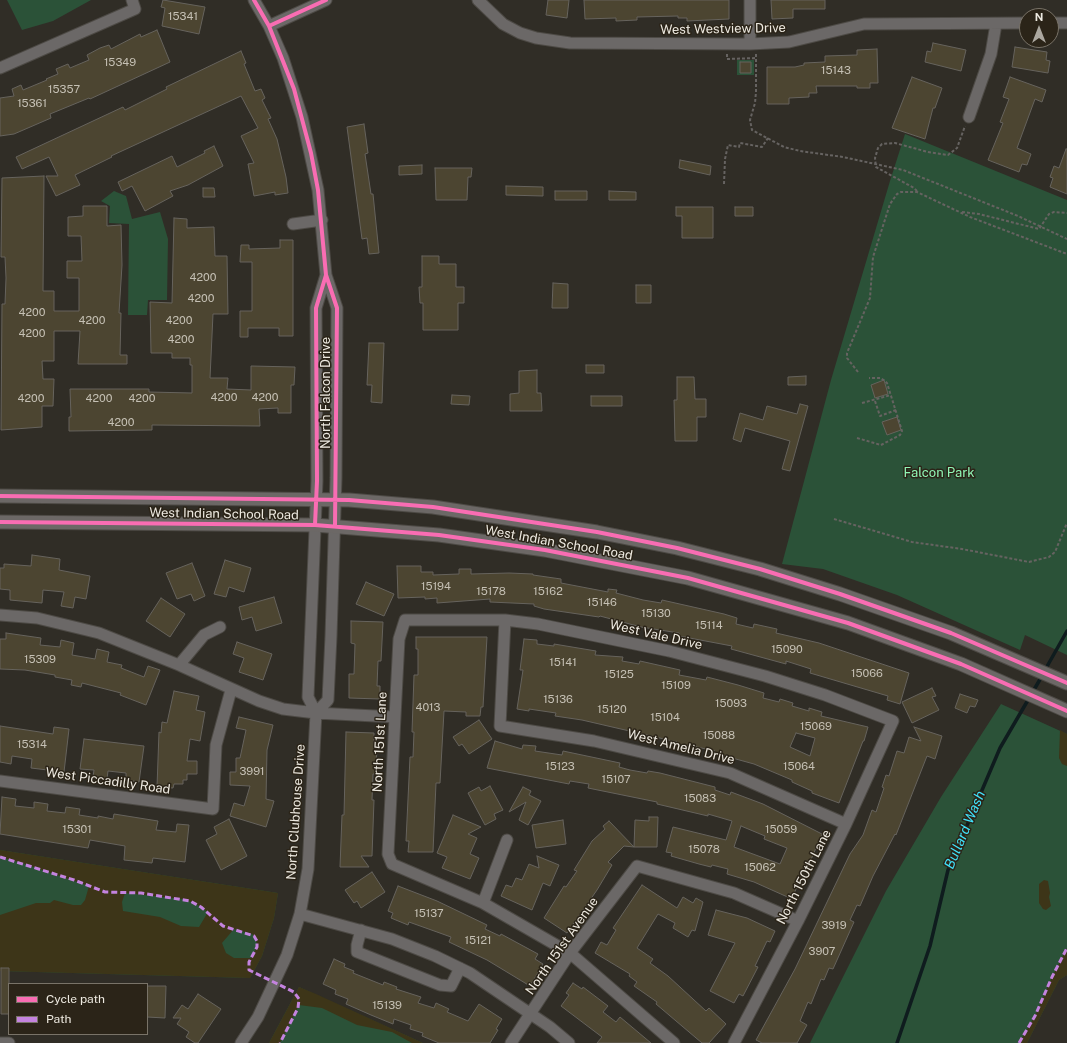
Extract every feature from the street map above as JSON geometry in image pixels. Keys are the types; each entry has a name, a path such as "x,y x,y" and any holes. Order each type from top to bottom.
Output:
{"main road":[{"name":"West Indian School Road","path":"0,496 316,512 335,526 478,539 617,563 688,578 848,623 961,664 1067,711"},
{"name":"West Indian School Road","path":"0,522 316,512 335,499 433,507 518,519 598,532 677,548 760,569 876,606 951,633 1067,683"}],"street":[{"name":"North Falcon Drive","path":"254,0 269,26 283,58 312,152 322,220 326,275 337,308 335,526"},
{"path":"269,26 326,0"},
{"name":"West Westview Drive","path":"478,0 503,24 520,33 553,42 753,49 790,42 864,24 1019,23"},
{"path":"750,0 753,49"},
{"path":"0,68 134,4"},
{"path":"969,117 991,54 996,24"},
{"path":"293,224 322,220"},
{"name":"North Falcon Drive","path":"316,512 316,308 326,275"},
{"name":"North Clubhouse Drive","path":"241,1043 258,1017 280,973 300,914 306,888 311,844 316,713 308,697 316,512"},
{"path":"316,713 328,700 335,526"},
{"path":"0,615 37,618 99,632 179,665 231,690 283,709 316,713 395,717"},
{"path":"312,617 332,618"},
{"name":"West Vale Drive","path":"405,620 505,620 538,624 670,651 787,683 893,721"},
{"name":"North 151st Lane","path":"405,620 399,639 388,854 392,864 483,903"},
{"name":"West Amelia Drive","path":"505,620 500,726 594,741 730,773 761,785 846,824"},
{"path":"179,665 204,635 220,627"},
{"name":"West Piccadilly Road","path":"0,780 213,809 216,745 231,690"},
{"name":"North 150th Lane","path":"734,1043 798,921 846,824 893,721"},
{"path":"507,840 483,903 570,953 674,1043"},
{"name":"North 151st Avenue","path":"511,1043 531,1015 570,953 637,866 734,893 798,921"},
{"path":"300,914 361,930 399,942 460,968 531,1015 569,1043"},
{"path":"361,930 357,945 357,952 440,985 451,986 460,968"},
{"path":"0,1043 9,1043"}],"path":[{"path":"753,49 756,58 755,103 749,125 752,130 784,147 875,163 922,177 1042,226 1067,239"},
{"path":"726,53 727,59 756,58"},
{"path":"969,117 957,148 948,155 928,152 905,144 889,142 882,144 878,148 875,163 878,170 914,188 917,192 959,212 1067,254"},
{"path":"724,184 725,159 728,145 739,147 740,144 762,147 768,138"},
{"path":"858,372 847,358 847,353 870,298 873,257 890,204 893,198 901,192 917,192"},
{"path":"959,212 979,214 1034,229 1039,229 1049,214 1054,212 1067,213"},
{"path":"857,438 881,445 900,435 902,427 885,380 882,378 869,378"},
{"path":"862,403 874,401 891,395"},
{"path":"874,401 880,416 896,410"},
{"path":"834,519 912,542 941,545 1029,562 1049,556 1055,552 1067,523"}],"green space":[{"path":"7,0 91,0 53,21 22,30"},
{"path":"737,60 754,60 754,75 737,75"},
{"name":"Falcon Park","path":"905,134 1067,200 1067,655 1025,635 1020,650 897,595 823,569 782,564 831,380"},
{"path":"114,191 126,196 132,219 160,212 168,239 167,300 148,300 147,315 128,315 129,224 109,223 110,206 101,201"},
{"path":"1001,704 1067,734 1067,975 1059,980 1027,1043 810,1043 886,891 941,797"},
{"path":"0,850 278,893 274,918 262,956 250,978 0,971"},
{"path":"299,987 423,1043 269,1043"}],"sand":[{"path":"1060,730 1067,734 1067,766 1062,764 1059,758"},
{"path":"0,850 278,893 274,918 262,956 250,978 0,971 0,915 36,903 50,903 54,900 73,905 81,905 85,900 89,886 0,857","holes":["125,893 183,899 196,904 208,912 199,927 181,926 160,917 123,911 122,902","234,929 252,934 256,938 257,947 251,958 234,958 226,953 222,943"]},
{"path":"1044,880 1048,881 1051,906 1046,910 1043,909 1039,903 1039,884"},
{"path":"1067,948 1067,975 1059,980 1027,1043 1019,1043 1035,1016 1052,977"},
{"path":"299,987 423,1043 412,1043 392,1032 357,1025 322,1008 299,1005 280,1043 269,1043"}],"building":[{"path":"163,0 205,7 199,34 162,26 165,8 161,7"},
{"path":"548,0 569,0 567,18 546,15"},
{"path":"584,0 729,0 729,19 687,21 687,18 678,18 678,16 637,17 637,20 616,21 616,18 585,19"},
{"path":"771,0 825,0 825,9 793,9 793,18 772,19"},
{"path":"157,30 170,62 90,99 89,98 50,114 51,118 14,134 0,136 0,98 14,96 12,89 21,85 23,90 58,74 56,69 68,64 70,68 89,60 87,55 100,48 109,45 111,49 140,34 141,37"},
{"path":"933,43 966,50 961,71 925,62 927,51 931,52"},
{"path":"1015,47 1047,52 1046,60 1050,61 1048,73 1012,67"},
{"path":"877,49 878,83 870,83 870,88 857,88 857,86 816,86 817,93 809,93 809,97 789,98 789,104 767,104 767,67 795,67 804,65 804,63 825,62 825,56 857,55 857,50"},
{"path":"241,51 246,63 244,64 255,91 261,89 265,98 262,100 271,118 268,119 277,139 286,177 288,193 275,195 275,192 254,196 248,164 254,163 241,136 258,128 241,96 111,156 112,157 75,175 80,185 56,196 46,176 58,176 49,157 22,169 16,157 123,107 125,110 167,89 166,87"},
{"path":"740,62 751,62 751,73 740,73"},
{"path":"912,77 942,88 935,108 933,108 925,139 892,128"},
{"path":"1010,77 1046,90 1042,102 1035,99 1017,148 1031,154 1027,165 1022,164 1019,172 988,160 1003,123 1000,122 1009,99 1003,97"},
{"path":"364,124 368,153 365,154 371,194 373,194 379,253 369,254 367,238 362,239 347,127"},
{"path":"214,146 223,166 188,185 170,191 173,196 145,211 132,186 122,191 118,182 172,156 177,167 205,153 204,151"},
{"path":"1066,149 1067,194 1050,187 1053,178 1050,177 1054,166 1059,168"},
{"path":"680,160 711,166 710,175 679,168"},
{"path":"422,165 422,174 399,175 399,166"},
{"path":"435,168 472,168 471,177 468,177 467,200 436,200"},
{"path":"44,176 43,291 54,291 54,311 79,311 79,278 67,278 67,261 82,261 81,236 68,236 68,217 83,216 83,206 107,206 107,226 121,225 122,265 119,313 121,313 120,355 127,355 127,364 78,364 80,331 54,331 54,361 42,361 43,379 54,379 53,406 42,406 42,427 1,430 2,304 5,304 6,278 5,257 1,257 2,178"},
{"path":"506,186 543,187 543,196 506,195"},
{"path":"203,188 214,188 215,197 203,197"},
{"path":"555,191 587,191 587,200 555,200"},
{"path":"609,191 636,192 636,200 609,200"},
{"path":"676,207 713,207 713,238 682,238 682,216 676,216"},
{"path":"735,207 753,207 753,216 735,216"},
{"path":"174,218 187,219 187,228 214,227 215,256 227,256 228,314 213,314 210,378 228,378 227,389 251,390 251,366 295,367 294,385 291,385 291,413 278,413 278,408 259,409 260,426 152,425 152,430 69,431 69,417 71,417 70,389 149,389 149,392 192,393 192,365 190,365 190,358 172,358 172,353 151,353 150,302 172,303"},
{"path":"280,240 293,240 293,336 279,336 279,328 248,328 248,337 240,337 240,311 252,311 252,262 240,262 241,245 249,245 249,249 280,248"},
{"path":"422,256 439,256 439,264 456,264 456,287 464,287 464,303 458,303 458,330 423,330 423,303 420,303 419,287 422,287"},
{"path":"553,283 568,284 568,308 552,308"},
{"path":"636,285 651,285 651,303 636,303"},
{"path":"369,343 384,343 382,403 371,402 372,385 367,385"},
{"path":"586,365 604,365 604,373 586,373"},
{"path":"537,370 537,393 541,393 542,411 510,411 510,394 519,393 519,371"},
{"path":"806,376 806,385 788,385 788,377"},
{"path":"677,377 694,377 695,399 706,399 706,417 697,417 697,441 675,441 674,400 677,400"},
{"path":"884,380 888,394 875,398 871,385"},
{"path":"452,395 470,396 469,405 451,404"},
{"path":"591,396 622,396 622,406 591,406"},
{"path":"800,404 808,406 790,471 782,469 790,441 745,428 741,442 733,439 740,413 763,420 767,406 797,414"},
{"path":"897,417 901,430 887,435 882,422"},
{"path":"32,555 60,559 59,570 90,576 86,599 75,597 73,608 61,606 64,592 43,590 42,603 10,600 10,590 0,589 0,568 4,568 4,564 31,566"},
{"path":"225,560 251,568 244,592 229,587 226,597 214,594"},
{"path":"192,563 205,596 194,601 191,594 177,599 166,573"},
{"path":"397,566 421,566 421,572 433,572 433,575 459,574 459,569 471,569 471,574 533,574 561,579 561,583 608,592 608,589 617,590 616,593 643,600 661,603 662,600 724,614 737,618 736,624 753,628 754,624 777,629 776,633 819,643 909,673 900,704 887,700 888,696 810,673 811,669 786,661 786,664 731,649 732,646 679,636 679,633 641,627 600,616 544,609 534,606 534,604 490,602 490,599 437,603 437,598 398,598"},
{"path":"366,582 394,594 384,616 356,604"},
{"path":"274,597 282,623 256,631 252,617 242,620 239,607"},
{"path":"161,598 185,614 170,637 146,621"},
{"path":"351,621 383,622 381,661 378,661 377,686 380,686 380,699 349,698 349,674 354,674 355,644 351,643"},
{"path":"6,633 41,638 40,645 60,647 61,640 74,643 72,655 95,659 97,649 109,652 107,662 122,665 121,668 144,677 148,666 160,670 146,705 120,695 121,693 82,683 81,687 71,685 72,680 55,677 55,675 25,670 0,669 0,639 6,639"},
{"path":"416,637 487,637 483,707 481,707 480,716 466,716 466,712 444,711 440,783 436,783 433,852 408,852 409,841 406,841 410,757 413,757 414,732 412,732 414,675 418,675 418,649 416,649"},
{"path":"524,639 537,640 537,644 554,646 554,644 596,651 595,655 623,657 622,661 639,664 640,661 680,670 679,675 706,680 707,677 738,685 764,693 763,698 779,702 780,699 793,703 792,706 809,711 809,708 822,712 821,716 868,727 864,741 839,803 812,793 812,791 792,782 792,780 754,764 714,753 715,751 677,744 677,742 582,720 555,716 556,713 529,709 529,711 517,709 523,670 520,670","holes":["796,733 815,738 810,756 790,747"]},
{"path":"237,642 272,654 263,680 239,672 244,658 233,654"},
{"path":"932,688 936,696 932,697 939,710 912,723 902,702"},
{"path":"174,691 199,696 196,710 205,712 200,741 190,739 187,761 197,761 197,774 187,774 187,780 183,780 183,784 174,784 173,788 157,787 159,732 161,733 162,722 167,723"},
{"path":"960,694 978,700 975,707 970,706 967,713 955,708"},
{"path":"239,717 273,725 267,750 266,799 274,801 266,827 230,816 234,803 244,806 250,786 230,785 230,772 236,772 236,758 240,758 246,730 236,728"},
{"path":"479,720 492,739 469,754 462,744 459,746 453,737"},
{"path":"0,726 53,734 54,727 69,729 64,772 31,768 32,759 12,756 11,764 0,762"},
{"path":"914,727 942,736 935,759 927,756 896,835 895,834 873,876 860,906 857,905 850,920 854,922 833,969 829,968 824,980 821,979 811,1004 808,1002 800,1021 807,1025 797,1043 762,1043 756,1040 795,969 850,854 863,835 872,810 876,812 884,788 882,787 886,775 889,776 897,751 904,753 909,737 921,741"},
{"path":"346,732 374,733 374,744 377,744 376,774 373,774 372,800 374,800 372,856 361,856 369,867 340,867 342,815 344,815"},
{"path":"84,739 144,746 139,782 126,780 126,773 108,771 107,779 93,777 94,770 80,769"},
{"path":"495,741 522,749 523,745 536,746 535,751 562,755 563,751 620,763 619,767 630,770 647,773 648,771 660,773 715,787 715,790 730,795 731,792 763,804 822,834 810,862 807,861 792,899 754,882 727,874 728,869 712,865 711,867 699,864 671,856 672,853 666,852 673,827 726,840 732,821 708,814 708,816 657,804 657,802 588,788 589,784 570,781 569,784 487,768","holes":["741,826 765,836 764,839 787,848 780,864 734,847"]},
{"path":"490,786 503,810 494,814 496,819 485,825 468,793 479,787 481,791"},
{"path":"523,787 531,791 529,795 541,801 528,825 519,820 526,802 509,812"},
{"path":"2,797 16,799 15,806 34,808 34,802 48,804 47,811 65,813 66,807 80,809 79,815 98,818 98,816 113,819 114,814 158,821 156,830 176,832 177,824 189,825 185,862 153,858 152,863 124,860 125,846 90,840 88,848 0,834"},
{"path":"453,815 481,827 468,834 477,838 470,854 479,858 470,879 442,868 447,857 437,853"},
{"path":"649,817 658,817 657,847 634,847 635,820 649,821"},
{"path":"229,819 247,856 221,870 206,840 217,834 214,827"},
{"path":"563,820 566,844 536,848 532,825"},
{"path":"609,821 634,847 624,846 608,862 612,865 597,890 567,933 544,918 564,886 566,887 577,871 574,870 592,841 605,829 603,826"},
{"path":"537,856 559,865 550,886 543,883 532,910 501,896 506,885 512,887 516,878 522,880 529,864 539,868"},
{"path":"372,872 385,892 361,908 357,901 354,903 345,890"},
{"path":"642,885 677,908 683,897 693,903 696,898 703,902 695,931 692,930 688,937 673,928 675,923 658,914 637,948 653,959 650,963 668,976 706,1011 709,1008 726,1024 709,1043 702,1043 656,1004 657,1002 634,986 637,982 629,976 630,974 595,953 601,942 607,945 616,930 613,928"},
{"path":"398,886 437,901 487,925 485,929 500,936 501,934 538,954 535,959 543,964 530,986 487,960 449,942 451,937 409,922 408,925 391,918 393,913 388,911"},
{"path":"716,910 747,918 775,931 770,942 767,941 755,966 758,967 743,996 739,994 734,1003 710,991 735,943 708,935"},
{"path":"334,959 345,964 344,967 354,971 353,973 383,985 384,982 397,987 396,989 421,997 418,1003 434,1008 436,1003 449,1009 447,1012 468,1021 479,1004 502,1019 496,1029 498,1030 490,1043 439,1043 422,1036 423,1033 410,1029 411,1025 394,1019 393,1024 371,1015 346,1004 348,999 335,994 336,990 323,984"},
{"path":"1,968 9,968 8,1014 1,1014"},
{"path":"573,983 582,989 583,987 608,1006 603,1012 616,1022 620,1017 651,1043 597,1043 602,1037 561,1006 569,995 566,993"},
{"path":"148,986 166,986 165,1018 148,1017"},
{"path":"198,994 221,1009 198,1043 195,1043 186,1037 189,1032 177,1024 181,1018 173,1018 182,1005 188,1009"}],"waterway":[{"name":"Bullard Wash","path":"1045,670 1067,631"},
{"name":"Bullard Wash","path":"897,1043 930,946 948,870 1000,748 1042,676"}],"marked path":[{"path":"0,857 74,880 105,892 141,893 190,901 201,907 223,926 254,936 257,941 257,947 249,962 249,970 294,992 299,999 298,1008 280,1043"},
{"path":"1019,1043 1035,1016 1052,977 1067,948"}],"cycle path":[{"path":"254,0 269,26 294,89 311,153 318,190 326,275 337,308 335,526"},
{"path":"269,26 326,0"},
{"path":"315,525 317,481 316,308 326,275"},
{"path":"0,496 349,500 433,507 597,532 677,548 760,569 840,594 951,633 1067,683"},
{"path":"0,522 315,525 439,535 545,550 688,578 848,623 961,664 1067,711"}]}
